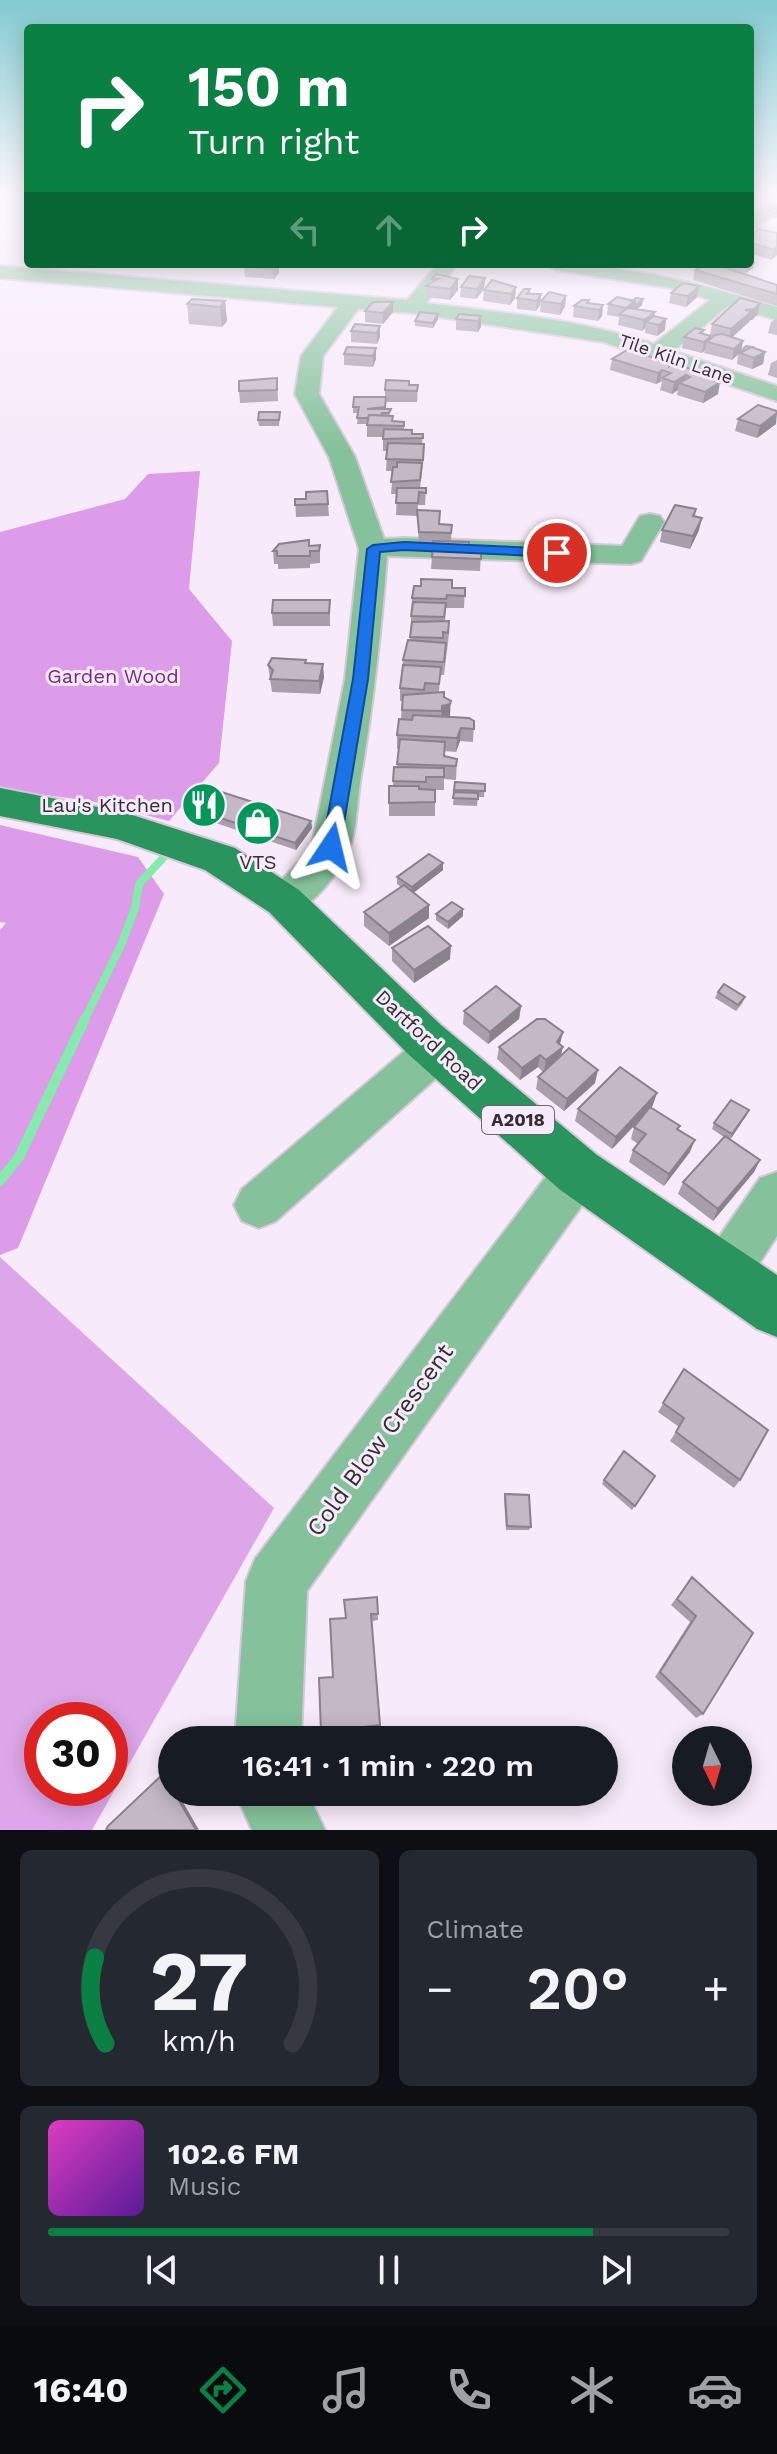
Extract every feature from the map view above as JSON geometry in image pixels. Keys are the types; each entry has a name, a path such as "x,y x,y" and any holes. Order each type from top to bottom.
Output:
{"main road":[{"name":"A2018","path":"0,802 123,826 175,841 220,859 284,901"},
{"name":"Dartford Road","path":"284,901 437,1050 578,1172 748,1253 777,1309"}],"street":[{"name":"Tile Kiln Lane","path":"131,279 230,285 597,334 777,394"},
{"path":"412,307 435,279"},
{"path":"651,279 679,284 777,314"},
{"path":"679,284 684,279"},
{"path":"658,352 724,299"},
{"path":"284,901 314,874 331,847 361,679 373,549 342,457 307,394 312,356 352,303"},
{"path":"373,549 404,546 571,553 636,545"},
{"path":"259,1205 437,1050"},
{"name":"Cold Blow Crescent","path":"269,1726 277,1581 578,1172"},
{"path":"748,1253 777,1194"},
{"path":"277,1806 290,1830"}],"shaded area":[{"path":"0,1257 274,1508 128,1766 128,1702 24,1702 24,1806 106,1806 92,1830 0,1830"}],"green space":[{"name":"Garden Wood","path":"200,471 189,589 232,641 219,763 169,821 91,801 0,789 0,532 125,499 148,474"},
{"path":"0,825 138,857 164,894 18,1248 0,1255 0,930 6,923 0,922"}],"building":[{"path":"437,279 458,279 450,289 426,286"},
{"path":"467,279 484,279 477,289 461,287"},
{"path":"727,279 760,279 777,285 777,294"},
{"path":"492,280 516,287 511,294 484,290"},
{"path":"683,283 699,286 688,296 671,293"},
{"path":"524,289 530,289 527,294 541,294 537,301 517,298"},
{"path":"549,292 566,296 561,304 541,301"},
{"path":"617,297 635,301 626,308 608,304"},
{"path":"740,298 760,303 755,309 745,310 752,311 731,329 712,324"},
{"path":"192,299 225,301 220,307 187,304"},
{"path":"582,300 603,305 599,310 574,306"},
{"path":"373,302 393,302 383,313 365,311"},
{"path":"628,308 655,312 644,320 619,314"},
{"path":"420,312 438,314 433,323 415,321"},
{"path":"459,314 481,316 478,321 456,319"},
{"path":"654,316 666,319 659,325 646,322"},
{"path":"355,324 380,326 377,333 351,331"},
{"path":"695,328 711,336 704,342 684,337"},
{"path":"723,334 743,341 734,349 707,342 715,335"},
{"path":"347,347 376,348 373,356 344,354"},
{"path":"751,347 765,352 754,358 740,353"},
{"path":"627,350 672,363 670,366 674,364 717,377 713,380 720,382 705,392 679,383 690,377 686,375 674,382 662,378 671,373 662,370 658,373 612,359"},
{"path":"277,378 277,390 239,391 239,381"},
{"path":"386,380 409,381 409,385 418,385 417,391 385,390"},
{"path":"354,397 386,397 385,407 367,409 391,409 381,416 357,418 359,407 353,407"},
{"path":"758,405 777,413 760,426 738,419"},
{"path":"259,412 280,412 279,420 258,420"},
{"path":"369,415 393,416 392,421 404,422 404,426 367,425"},
{"path":"384,429 412,430 412,434 423,434 423,438 383,439"},
{"path":"388,443 424,444 423,460 386,459"},
{"path":"397,462 422,463 420,480 391,482"},
{"path":"397,488 426,488 426,493 419,492 418,503 396,503"},
{"path":"327,491 328,504 295,505 295,499 306,499 306,492"},
{"path":"675,505 696,509 693,516 702,518 693,536 662,530"},
{"path":"417,510 440,511 439,524 452,525 451,533 419,532"},
{"path":"309,540 309,546 320,545 319,551 310,551 310,556 277,556 277,551 273,551 279,544"},
{"path":"433,541 469,542 468,552 481,553 481,559 432,557"},
{"path":"421,579 452,580 452,588 465,588 465,596 412,598 414,586 421,586"},
{"path":"273,600 330,600 329,613 272,613"},
{"path":"413,602 446,603 444,617 411,616"},
{"path":"449,621 448,633 443,632 443,638 410,637 412,622"},
{"path":"408,640 446,643 444,662 403,660"},
{"path":"272,658 323,664 319,681 270,679 273,670 268,665"},
{"path":"403,665 441,667 439,684 425,683 424,690 400,688"},
{"path":"444,692 444,697 451,701 442,706 442,711 402,710 403,695"},
{"path":"413,715 469,718 474,721 474,729 461,728 457,738 397,735 399,719 412,720"},
{"path":"400,739 445,742 444,756 457,759 456,766 397,764"},
{"path":"394,767 444,768 444,777 426,777 426,782 393,781"},
{"path":"455,782 485,784 485,791 454,790"},
{"path":"203,786 311,821 295,843 185,806"},
{"path":"389,786 419,786 419,789 435,790 435,802 389,803"},
{"path":"454,792 478,793 478,799 453,798"},
{"path":"429,854 443,863 412,887 397,877"},
{"path":"404,885 429,905 389,933 364,912"},
{"path":"452,902 463,909 448,922 436,914"},
{"path":"428,926 451,946 414,970 392,948"},
{"path":"724,984 745,997 738,1005 718,992"},
{"path":"496,986 521,1006 490,1032 464,1011"},
{"path":"537,1019 545,1019 563,1032 557,1042 563,1047 546,1060 540,1055 522,1068 499,1047"},
{"path":"569,1048 598,1070 567,1099 538,1077"},
{"path":"620,1067 657,1093 616,1137 578,1109"},
{"path":"731,1100 749,1110 732,1134 714,1123"},
{"path":"650,1107 680,1126 677,1129 695,1140 669,1174 633,1150 646,1134 634,1127"},
{"path":"725,1136 760,1160 718,1209 683,1182"},
{"path":"684,1369 768,1430 740,1480 676,1432 684,1418 663,1403"},
{"path":"624,1451 655,1476 635,1506 604,1480"},
{"path":"505,1494 529,1495 531,1527 507,1526"},
{"path":"692,1577 753,1633 703,1714 660,1672 696,1616 677,1599"},
{"path":"377,1597 378,1614 371,1614 380,1725 321,1726 319,1678 333,1677 330,1619 346,1618 344,1600"},
{"path":"158,1779 158,1806 182,1806 196,1830 106,1830"}],"waterway":[{"path":"84,1021 121,945 135,908 139,884 165,856"},
{"path":"0,1181 19,1157 85,1019"}],"place":[{"name":"Lau's Kitchen","path":"204,805"},
{"name":"VTS","path":"258,823"}],"route":[{"path":"331,847 361,679 373,549 404,546 557,553"}]}
